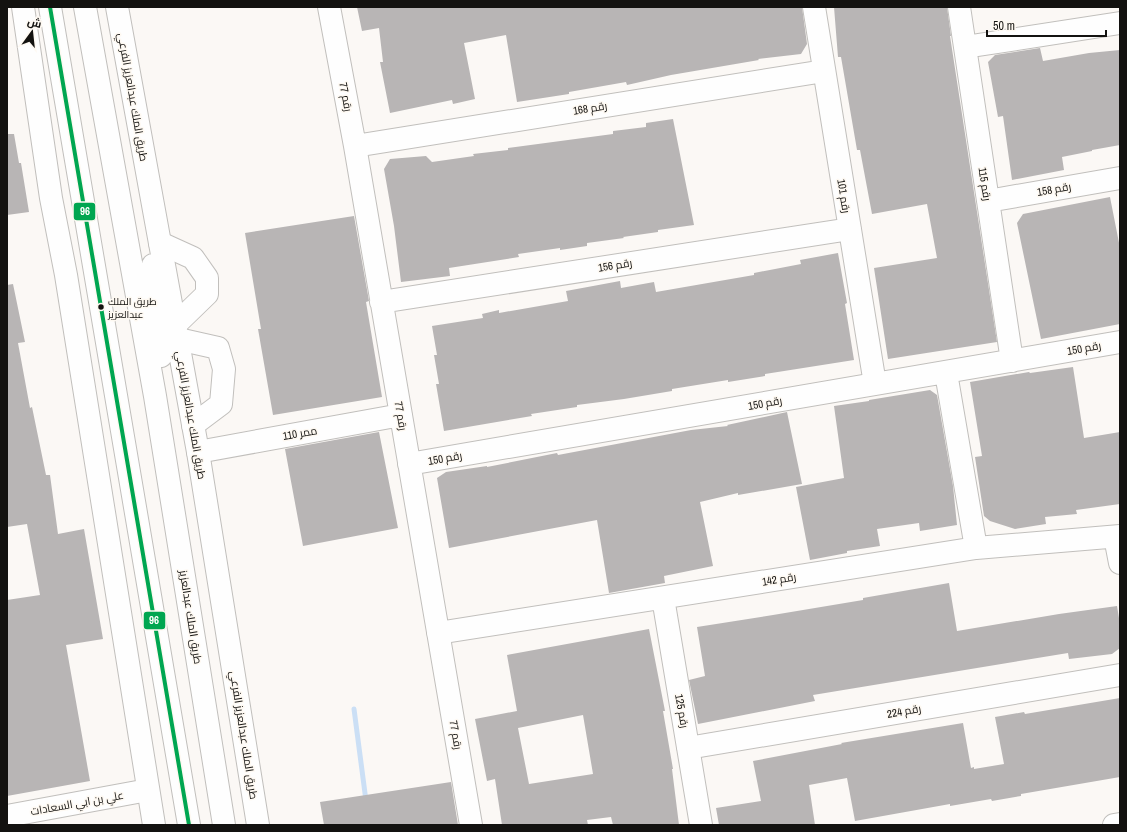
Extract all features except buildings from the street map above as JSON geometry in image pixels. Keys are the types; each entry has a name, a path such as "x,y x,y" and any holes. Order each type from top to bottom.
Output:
{"street":[{"path":"23,7 51,198 66,275 154,825"},
{"path":"50,7 189,825"},
{"name":"طريق الملك عبدالعزيز","path":"85,7 155,396 224,825"},
{"name":"طريق الملك عبدالعزيز الفرعي","path":"117,7 194,425 258,825"},
{"name":"رقم 77","path":"329,7 355,146 471,825"},
{"name":"رقم 101","path":"814,7 875,384"},
{"name":"رقم 115","path":"959,7 1012,360"},
{"path":"965,47 1120,23"},
{"name":"رقم 168","path":"355,146 824,71"},
{"name":"رقم 158","path":"988,200 1120,178"},
{"path":"154,209 154,298 162,370 155,396"},
{"name":"رقم 156","path":"381,302 850,229"},
{"path":"160,243 193,258 207,278 207,294 176,332 190,343 218,348 224,369 221,404 194,425"},
{"path":"66,275 87,338 102,394 132,490"},
{"name":"رقم 150","path":"409,464 1120,342"},
{"path":"946,372 976,548"},
{"name":"110 ممر","path":"198,452 401,415"},
{"path":"1117,536 1120,563"},
{"name":"رقم 142","path":"438,633 976,548 1117,536"},
{"name":"رقم 125","path":"663,598 701,825"},
{"name":"رقم 224","path":"688,748 1120,675"},
{"name":"علي بن ابي السعادات","path":"7,816 148,790"},
{"path":"1114,825 1120,824"}],"waterway":[{"path":"354,709 366,801"}],"transit line":[{"name":"96","path":"50,7 189,825"}],"place":[{"name":"طريق الملك عبدالعزيز","path":"101,307"}]}
